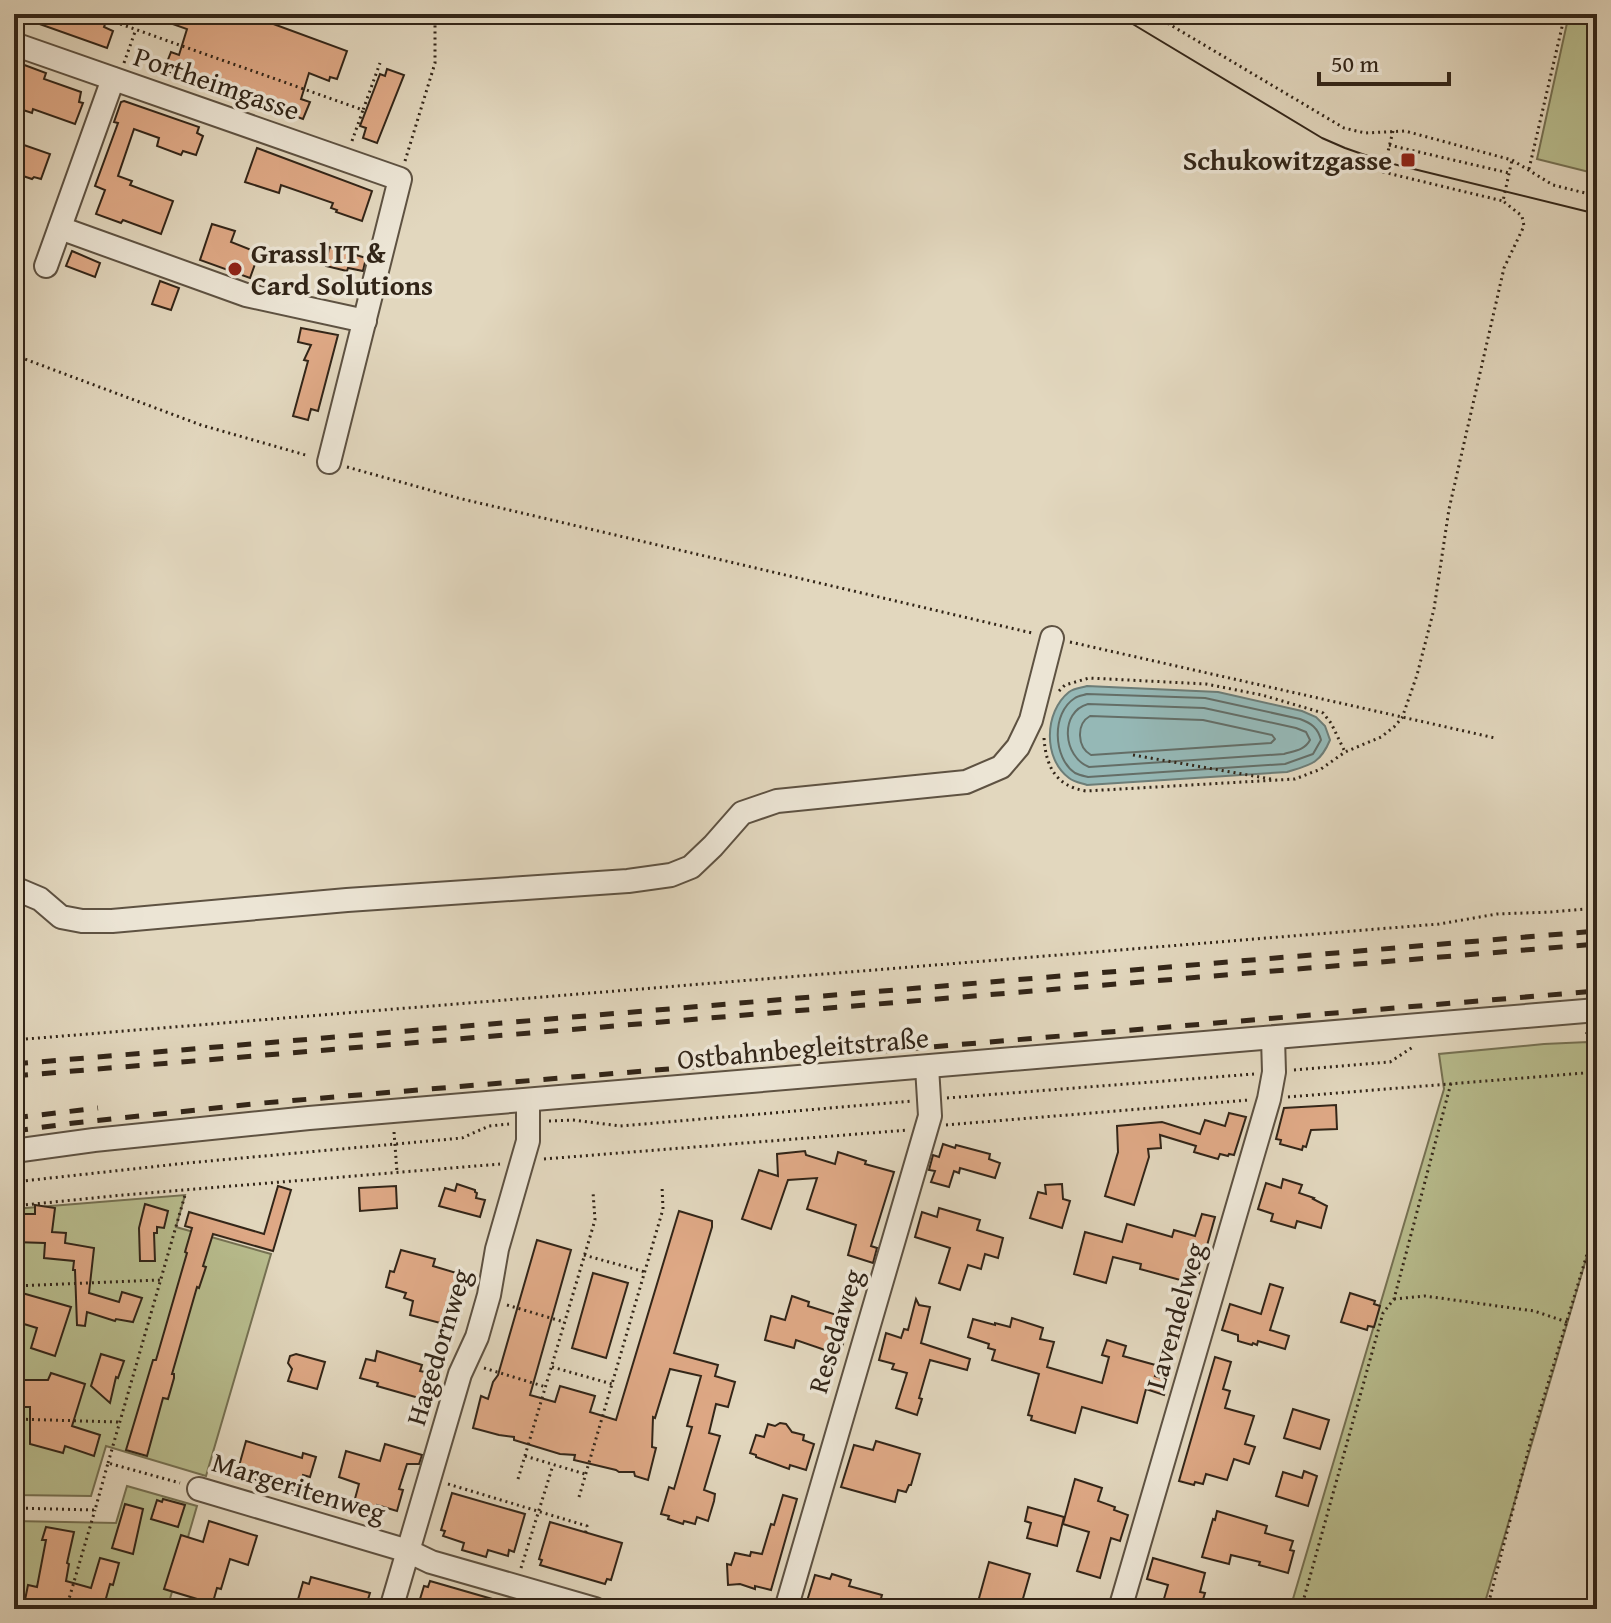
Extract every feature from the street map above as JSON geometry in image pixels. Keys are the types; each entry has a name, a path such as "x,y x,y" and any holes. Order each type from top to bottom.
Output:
{"street":[{"name":"Portheimgasse","path":"14,44 400,179"},
{"path":"46,266 113,79"},
{"path":"329,462 400,179"},
{"path":"60,228 246,295 365,321"},
{"path":"14,888 40,899 61,917 112,921 347,900 628,881 671,875 691,867 742,813 777,801 966,782 1001,767 1018,747 1031,720 1052,638"},
{"name":"Ostbahnbegleitstraße","path":"14,1151 309,1118 528,1112 927,1067 1273,1038 1590,1019"},
{"name":"Lavendelweg","path":"1120,1609 1269,1099 1274,1072 1273,1038"},
{"name":"Resedaweg","path":"786,1609 930,1116 927,1067"},
{"name":"Hagedornweg","path":"391,1609 408,1551 444,1456 465,1363 488,1300 497,1249 528,1141 528,1112"},
{"name":"Margeritenweg","path":"199,1489 408,1551 431,1562 595,1609"}],"path":[{"path":"92,14 363,110"},
{"path":"400,179 435,63 435,23 438,14"},
{"path":"1152,14 1333,122 1355,132 1405,131 1512,160 1553,185 1597,196"},
{"path":"1529,169 1565,14"},
{"path":"113,79 123,65 136,29"},
{"path":"350,147 380,63"},
{"path":"1044,728 1045,753 1059,779 1071,788 1086,791 1295,779 1321,769 1345,752 1381,737 1402,718 1434,609 1449,509 1504,268 1524,226 1522,216 1503,201 1383,172 1393,131"},
{"path":"1389,145 1509,173"},
{"path":"1503,201 1512,160"},
{"path":"14,355 201,425 458,498 1052,638 1495,738"},
{"path":"1052,698 1065,685 1089,678 1206,684 1262,695 1323,713 1345,752"},
{"path":"1133,755 1278,780"},
{"path":"14,1040 1439,924 1497,914 1597,908"},
{"path":"1590,1019 1597,1044"},
{"path":"14,1182 462,1138 528,1112 620,1126 1390,1062 1422,1041"},
{"path":"1281,1098 1597,1072"},
{"path":"1301,1609 1383,1313 1394,1299 1451,1083"},
{"path":"939,1125 1261,1099"},
{"path":"394,1128 397,1172"},
{"path":"14,1206 714,1144 919,1129"},
{"path":"579,1497 663,1209 662,1186"},
{"path":"518,1479 595,1220 593,1192"},
{"path":"66,1609 185,1195"},
{"path":"1487,1609 1531,1440 1597,1221"},
{"path":"584,1255 645,1272"},
{"path":"14,1286 161,1280"},
{"path":"1394,1299 1425,1296 1534,1311 1567,1322"},
{"path":"488,1300 564,1322"},
{"path":"465,1363 546,1387"},
{"path":"552,1367 612,1384"},
{"path":"14,1419 120,1422"},
{"path":"525,1456 585,1474"},
{"name":"Margeritenweg","path":"108,1463 199,1489"},
{"path":"517,1586 553,1465"},
{"path":"444,1483 587,1526 585,1535"},
{"path":"14,1508 95,1510"}],"green space":[{"path":"1569,14 1597,14 1597,174 1537,159"},
{"path":"1588,1042 1597,1050 1597,1222 1483,1609 1290,1609 1444,1089 1439,1054"},
{"path":"185,1195 176,1227 271,1254 206,1476 106,1446 91,1496 14,1495 14,1209"},
{"path":"127,1486 197,1506 167,1609 14,1609 14,1521 116,1523"}],"water":[{"path":"1087,686 1218,692 1316,717 1325,726 1330,740 1313,762 1287,772 1087,785 1071,779 1061,770 1051,748 1050,735 1051,723 1061,701 1071,691"}],"building":[{"path":"17,14 109,14 104,27 113,31 107,48"},
{"path":"150,14 246,14 347,51 337,79 330,77 329,81 309,73 301,99 310,102 303,119 164,70 171,52 179,55 187,29"},
{"path":"19,63 46,73 44,79 81,92 79,102 83,103 75,124 33,109 32,113 14,107 14,75"},
{"path":"387,69 404,75 377,143 363,138 366,128 360,126 380,74 385,76"},
{"path":"124,101 199,127 197,133 203,136 196,155 183,151 181,155 157,146 159,138 134,129 118,176 132,181 130,185 173,201 161,234 96,214 105,190 95,186 118,123 114,122"},
{"path":"21,144 50,154 41,179 14,173 14,161"},
{"path":"257,148 372,191 362,221 336,212 331,208 333,203 281,185 279,193 245,182"},
{"path":"212,224 235,231 231,242 259,253 250,278 200,260"},
{"path":"329,247 366,258 363,271 326,266"},
{"path":"72,251 100,263 95,277 66,266"},
{"path":"160,281 179,288 171,310 152,304"},
{"path":"301,328 338,335 318,411 311,409 308,420 293,416 308,361 304,360 311,345 298,342"},
{"path":"1336,1105 1337,1129 1311,1130 1306,1147 1303,1146 1302,1150 1280,1144 1281,1140 1276,1139 1284,1108"},
{"path":"1229,1113 1246,1117 1234,1155 1220,1154 1218,1159 1194,1152 1196,1146 1160,1135 1161,1148 1148,1149 1149,1157 1134,1205 1105,1196 1118,1152 1117,1126 1162,1122 1200,1134 1205,1120 1225,1126"},
{"path":"943,1144 990,1154 989,1159 1000,1163 995,1178 960,1168 959,1173 954,1171 949,1187 931,1182 935,1171 929,1170 933,1155 939,1157"},
{"path":"805,1151 806,1155 835,1164 838,1152 894,1172 871,1246 877,1248 873,1263 848,1255 856,1225 807,1209 817,1178 788,1180 771,1229 742,1219 759,1170 778,1176 777,1154"},
{"path":"1283,1179 1302,1185 1299,1193 1327,1206 1321,1228 1297,1221 1295,1228 1271,1221 1273,1214 1258,1209 1266,1183 1281,1188"},
{"path":"457,1184 475,1190 476,1198 485,1200 480,1217 439,1206 445,1188 455,1191"},
{"path":"1062,1184 1063,1199 1070,1201 1062,1228 1030,1218 1038,1192 1046,1194 1045,1185"},
{"path":"278,1186 291,1190 273,1251 213,1234 203,1266 206,1267 197,1287 172,1374 174,1378 168,1399 163,1398 147,1456 126,1450 187,1253 192,1228 185,1226 189,1212 264,1234"},
{"path":"396,1186 397,1208 360,1211 359,1188"},
{"path":"145,1204 168,1211 164,1228 157,1227 157,1233 154,1233 155,1261 140,1261 139,1228"},
{"path":"35,1205 55,1208 52,1232 66,1233 65,1243 94,1248 89,1293 119,1302 122,1292 142,1298 133,1322 115,1321 87,1312 85,1326 77,1325 74,1261 44,1258 45,1243 14,1242 14,1214 35,1214"},
{"path":"939,1208 980,1220 977,1230 1003,1238 998,1258 985,1254 981,1269 968,1265 960,1290 939,1283 950,1248 915,1237 922,1212 937,1217"},
{"path":"679,1211 712,1221 712,1227 674,1353 718,1365 715,1376 735,1382 728,1407 716,1404 709,1433 720,1436 704,1490 715,1494 714,1501 708,1521 697,1517 695,1524 684,1521 683,1524 661,1514 669,1487 674,1489 692,1427 687,1426 701,1376 670,1369 653,1417 652,1447 656,1448 648,1480 635,1476 634,1472 619,1472 574,1460 575,1455 560,1454 514,1440 514,1437 473,1428 481,1396 488,1399 498,1375 537,1240 571,1250 530,1395 555,1402 560,1386 595,1396 590,1412 616,1420"},
{"path":"1202,1214 1215,1217 1199,1274 1187,1270 1184,1281 1140,1269 1141,1264 1113,1257 1106,1283 1074,1274 1085,1232 1122,1242 1127,1224 1172,1237 1174,1230 1195,1236"},
{"path":"401,1250 435,1259 433,1266 463,1275 448,1325 410,1315 413,1301 404,1298 406,1293 386,1287"},
{"path":"593,1273 628,1283 606,1358 572,1348"},
{"path":"1270,1284 1283,1288 1270,1330 1289,1336 1285,1349 1258,1341 1257,1345 1252,1345 1238,1341 1238,1335 1222,1330 1230,1304 1261,1314"},
{"path":"22,1293 71,1307 55,1356 31,1348 37,1328 14,1321"},
{"path":"1350,1293 1375,1301 1374,1304 1380,1306 1374,1327 1368,1326 1367,1330 1341,1322"},
{"path":"792,1296 809,1302 808,1306 837,1315 835,1319 849,1324 841,1350 827,1345 825,1350 796,1340 794,1348 765,1340 771,1316 785,1320"},
{"path":"916,1299 919,1305 930,1307 921,1343 970,1359 967,1370 930,1360 917,1415 896,1408 907,1373 892,1369 894,1364 879,1360 886,1333 901,1338 904,1329 908,1330"},
{"path":"1012,1318 1043,1328 1040,1339 1054,1342 1047,1367 1102,1383 1109,1357 1102,1355 1107,1340 1126,1346 1123,1356 1159,1366 1155,1376 1168,1380 1164,1395 1146,1389 1137,1423 1082,1407 1075,1433 1031,1420 1032,1416 1028,1415 1039,1374 992,1360 995,1350 988,1348 989,1344 968,1337 973,1319 1010,1327"},
{"path":"377,1351 422,1365 420,1371 433,1374 426,1400 360,1378 366,1359 375,1361"},
{"path":"101,1354 124,1361 116,1377 110,1403 91,1386"},
{"path":"296,1354 325,1362 317,1389 288,1381 292,1369 288,1363 290,1356"},
{"path":"1215,1357 1231,1362 1223,1389 1230,1391 1225,1408 1254,1416 1245,1444 1255,1447 1249,1464 1234,1459 1227,1480 1206,1474 1203,1484 1195,1482 1194,1485 1179,1481"},
{"path":"51,1373 85,1384 72,1426 100,1435 94,1456 65,1446 63,1453 30,1444 30,1407 14,1407 14,1380 48,1380"},
{"path":"1293,1409 1329,1420 1320,1449 1284,1438"},
{"path":"768,1424 775,1426 786,1424 792,1432 804,1435 803,1440 814,1444 806,1470 790,1465 789,1469 750,1453 756,1435 764,1437"},
{"path":"246,1441 302,1458 303,1453 316,1457 310,1477 303,1475 300,1486 296,1485 294,1491 245,1477 248,1469 239,1466"},
{"path":"876,1441 920,1454 911,1485 906,1492 898,1490 895,1502 841,1487 854,1445 873,1450"},
{"path":"385,1444 422,1455 419,1464 407,1464 399,1489 403,1490 397,1511 377,1505 374,1513 353,1506 359,1484 339,1477 346,1451 380,1461"},
{"path":"1304,1471 1317,1476 1308,1506 1276,1496 1283,1472 1302,1478"},
{"path":"1075,1479 1102,1488 1098,1501 1128,1515 1120,1541 1111,1538 1100,1578 1077,1571 1089,1532 1063,1524"},
{"path":"452,1493 525,1514 514,1552 509,1550 508,1556 488,1550 486,1557 462,1550 464,1543 443,1536 445,1531 441,1530"},
{"path":"783,1495 797,1499 771,1590 728,1585 727,1564 731,1565 735,1553 750,1556 751,1552 762,1554"},
{"path":"163,1499 185,1505 178,1527 151,1519 157,1500 162,1502"},
{"path":"125,1504 143,1509 133,1554 112,1548"},
{"path":"1028,1507 1064,1517 1057,1546 1027,1538 1031,1523 1025,1521"},
{"path":"1217,1511 1267,1526 1265,1533 1293,1541 1290,1550 1294,1551 1288,1573 1231,1555 1229,1564 1202,1557"},
{"path":"209,1521 257,1536 248,1565 230,1559 211,1609 195,1604 197,1599 164,1589 181,1535 203,1542"},
{"path":"550,1522 622,1543 611,1580 607,1579 605,1584 540,1565"},
{"path":"46,1527 74,1532 66,1581 91,1588 100,1558 119,1563 103,1609 84,1609 56,1601 52,1608 25,1600 28,1585 37,1587"},
{"path":"1153,1558 1205,1573 1200,1592 1205,1593 1200,1609 1161,1609 1168,1585 1147,1579"},
{"path":"989,1562 1030,1574 1020,1609 976,1609"},
{"path":"832,1574 851,1580 849,1586 882,1595 878,1609 820,1609 821,1605 807,1601 815,1575 830,1579"},
{"path":"311,1577 370,1593 365,1609 318,1609 297,1603 303,1582 309,1584"},
{"path":"430,1581 513,1605 512,1609 417,1609 424,1586 428,1587"}],"tram line":[{"path":"1116,14 1322,138 1345,148 1385,162 1597,214"}],"railway":[{"path":"14,1064 1597,931"},
{"path":"14,1076 1597,944"},
{"path":"14,1131 263,1103 1597,991"},
{"path":"14,1118 98,1108"}],"place":[{"name":"Schukowitzgasse","path":"1408,160"},
{"name":"Grassl IT & Card Solutions","path":"235,269"}]}
